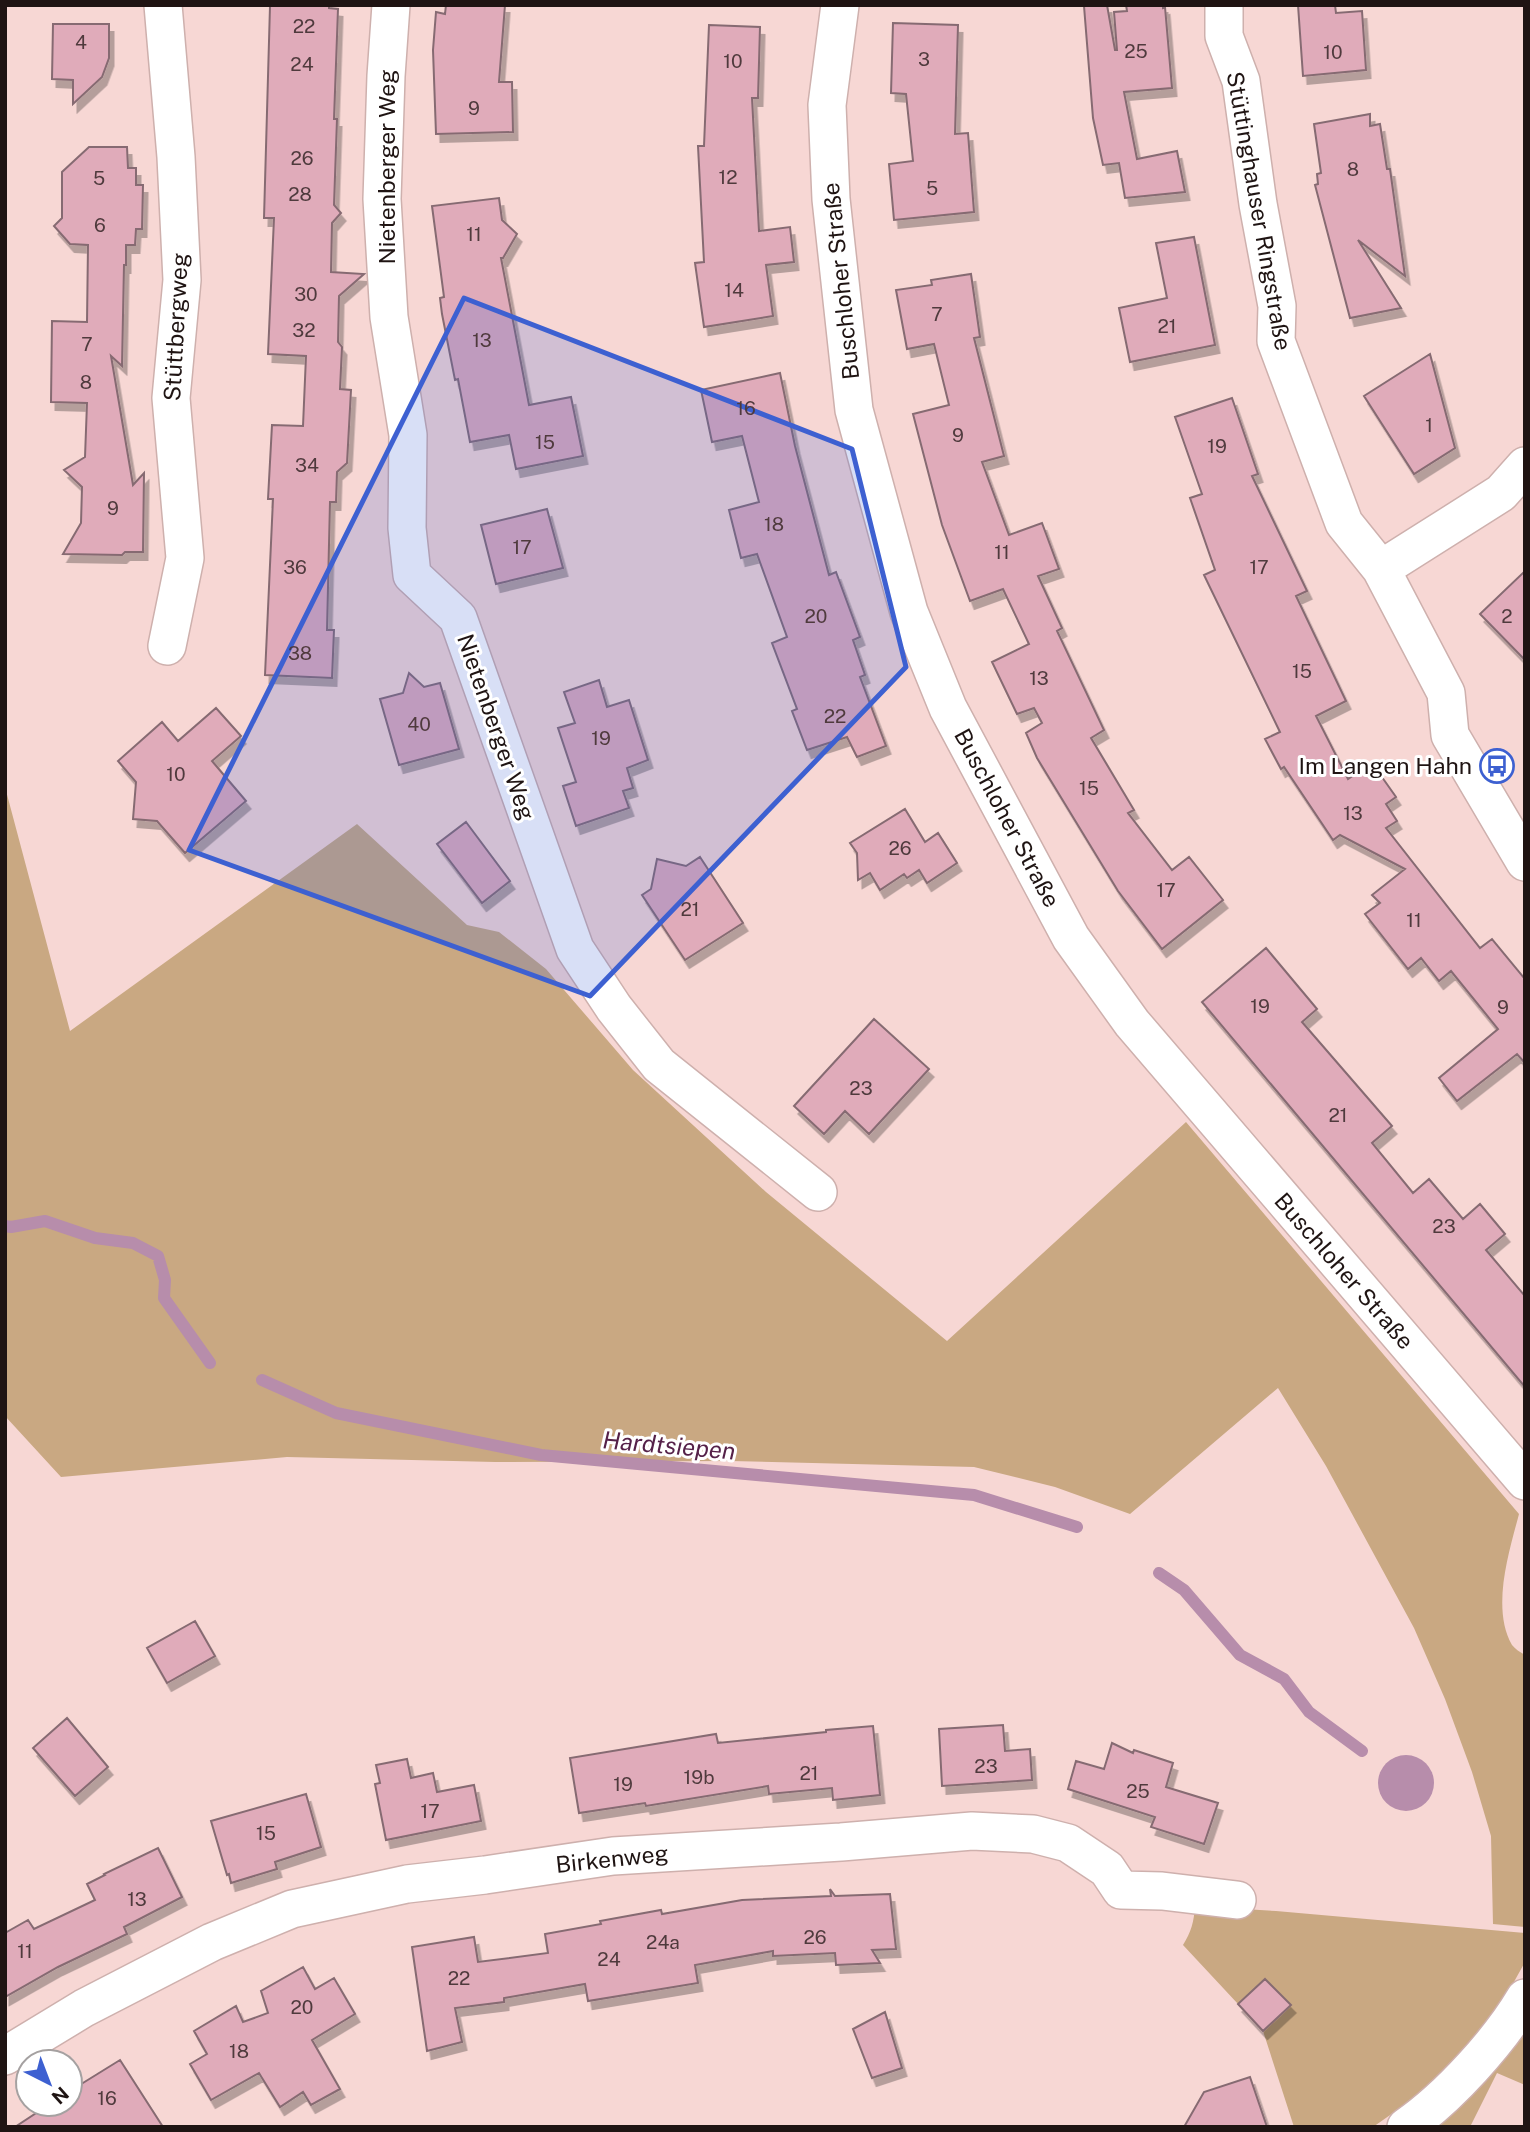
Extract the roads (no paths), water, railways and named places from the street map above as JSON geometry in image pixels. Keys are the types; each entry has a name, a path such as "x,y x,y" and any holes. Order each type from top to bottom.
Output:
{"street":[{"name":"Stüttbergweg","path":"163,5 176,157 182,280 171,398 185,558 167,646"},
{"name":"Nietenberger Weg","path":"390,5 382,200 389,317 408,435 407,528 412,575 458,618 575,949 614,1008 659,1065 818,1192"},
{"name":"Buschloher Straße","path":"840,5 827,105 831,199 854,410 909,612 948,708 1071,938 1132,1023 1525,1482"},
{"name":"Stüttinghauser Ringstraße","path":"1224,5 1224,36 1241,81 1258,204 1277,306 1276,341 1344,523 1381,569 1446,693 1450,735 1525,862"},
{"path":"1381,569 1501,493 1525,466"},
{"name":"Birkenweg","path":"5,2056 121,1987 212,1942 292,1909 407,1884 613,1856 972,1831 1033,1834 1068,1843 1107,1869 1121,1890 1162,1891 1237,1900"},
{"path":"1406,2127 1477,2061 1502,2032 1525,1998"}],"waterway":[{"name":"Hardtsiepen","path":"5,1226 45,1221 95,1238 133,1243 158,1256 165,1280 164,1298 210,1363"},
{"name":"Hardtsiepen","path":"262,1380 336,1413 541,1455 974,1495 1077,1527"},
{"name":"Hardtsiepen","path":"1159,1573 1184,1590 1240,1655 1284,1679 1309,1712 1362,1751"}],"place":[{"name":"Im Langen Hahn","path":"1497,766"}]}
